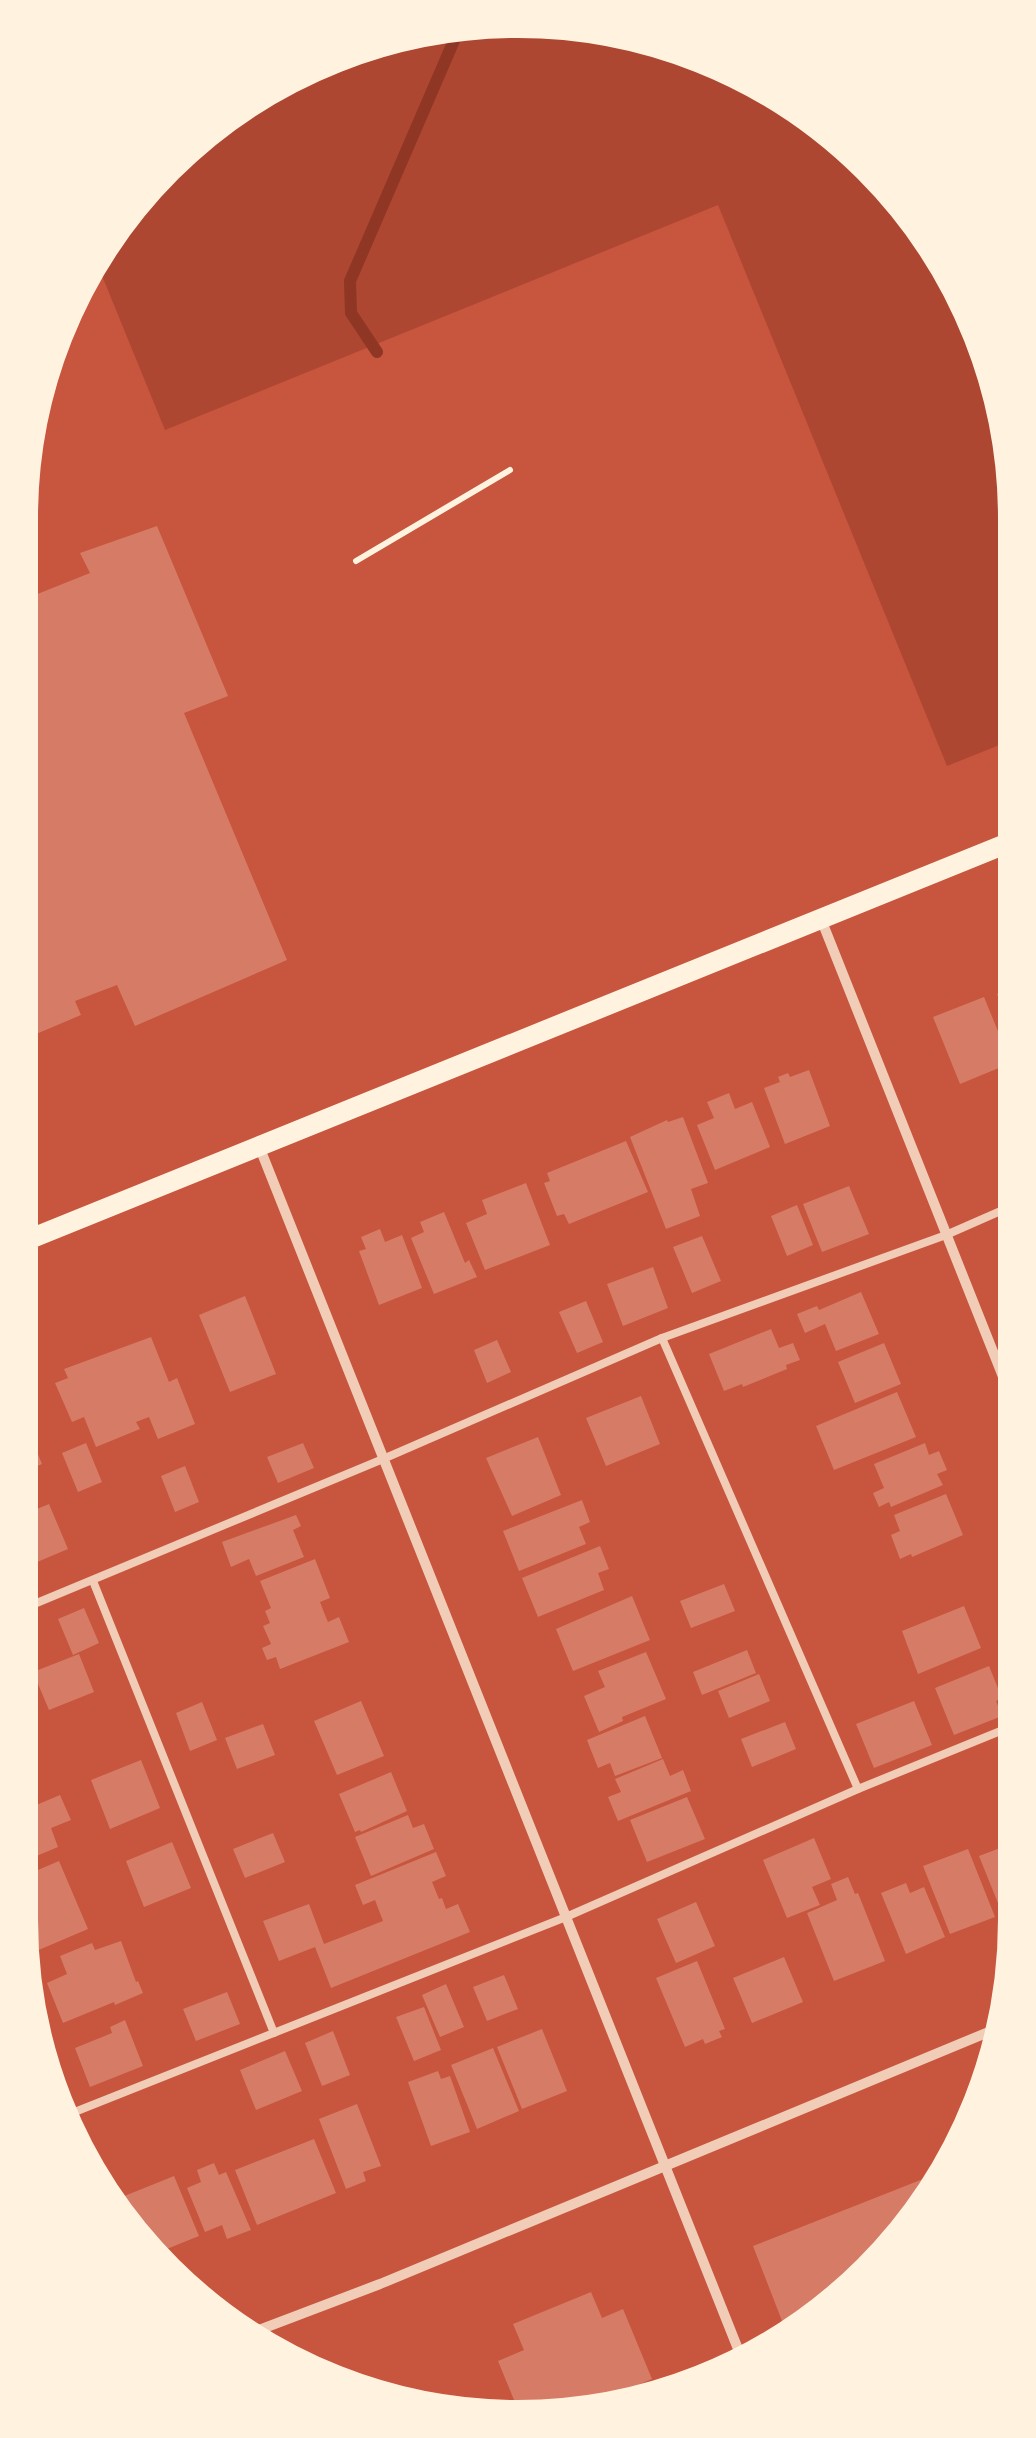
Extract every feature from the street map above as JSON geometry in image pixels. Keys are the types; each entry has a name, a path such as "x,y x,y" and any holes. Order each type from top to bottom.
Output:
{"main road":[{"path":"32,1238 1004,845"}],"street":[{"path":"821,919 1004,1378"},
{"path":"259,1146 739,2352"},
{"path":"258,2330 380,2284 990,2032"}],"lane":[{"path":"32,1605 662,1338 1004,1210"},
{"path":"662,1338 858,1788"},
{"path":"93,1581 274,2033"},
{"path":"72,2113 566,1917 858,1788 1004,1729"}],"path":[{"path":"356,561 510,470"}],"shaded area":[{"path":"518,32 581,37 644,49 704,69 788,114 861,175 922,248 967,332 987,392 1002,486 1004,743 947,766 718,205 165,430 100,271 153,198 198,153 248,114 332,69 392,49 455,37"}],"building":[{"path":"157,526 228,696 184,713 287,960 135,1026 117,985 75,1001 81,1015 32,1036 32,596 90,573 80,553"},
{"path":"1004,991 1004,1011 997,994"},
{"path":"984,997 1004,1046 1004,1066 960,1084 933,1017"},
{"path":"809,1070 830,1126 785,1144 764,1088 780,1082 778,1077 788,1073 790,1077"},
{"path":"729,1093 735,1109 752,1102 770,1147 715,1170 697,1125 714,1118 707,1102"},
{"path":"683,1117 708,1183 691,1189 700,1216 666,1229 630,1137"},
{"path":"626,1141 648,1192 569,1224 564,1214 557,1216 544,1183 550,1181 547,1173"},
{"path":"526,1183 550,1245 485,1270 466,1223 487,1214 482,1200"},
{"path":"849,1186 869,1234 822,1252 803,1204"},
{"path":"797,1205 813,1245 787,1256 771,1216"},
{"path":"444,1212 465,1263 469,1260 477,1277 434,1294 411,1238 424,1232 420,1222"},
{"path":"380,1229 385,1242 402,1235 422,1288 379,1305 359,1251 366,1249 361,1237"},
{"path":"702,1236 721,1281 692,1293 673,1247"},
{"path":"653,1267 668,1308 623,1326 607,1284"},
{"path":"861,1292 879,1334 836,1351 825,1324 805,1333 797,1314 817,1306 819,1310"},
{"path":"245,1296 276,1374 230,1392 199,1315"},
{"path":"586,1301 603,1342 577,1353 559,1312"},
{"path":"771,1329 779,1348 793,1343 800,1360 743,1387 742,1384 724,1391 709,1354"},
{"path":"151,1337 169,1382 177,1378 195,1424 158,1439 149,1417 136,1422 140,1429 96,1447 84,1417 72,1422 55,1383 68,1378 64,1369"},
{"path":"497,1340 511,1372 487,1383 474,1350"},
{"path":"884,1343 901,1384 855,1403 838,1362"},
{"path":"897,1392 916,1437 834,1470 816,1426"},
{"path":"641,1396 660,1444 606,1466 586,1418"},
{"path":"538,1437 561,1495 512,1516 486,1458"},
{"path":"32,1440 42,1464 32,1468"},
{"path":"86,1443 102,1482 78,1492 62,1453"},
{"path":"303,1443 314,1468 278,1483 267,1457"},
{"path":"925,1443 929,1455 939,1451 947,1470 937,1474 943,1485 891,1507 889,1502 879,1507 873,1493 884,1488 874,1464"},
{"path":"185,1466 199,1502 175,1512 161,1476"},
{"path":"946,1494 963,1535 900,1559 891,1535 900,1531 894,1515"},
{"path":"582,1500 590,1522 579,1527 586,1544 519,1571 503,1531"},
{"path":"49,1504 68,1549 32,1564 32,1511"},
{"path":"296,1515 301,1526 293,1530 304,1557 256,1576 249,1559 231,1567 222,1542"},
{"path":"600,1546 609,1569 598,1573 604,1590 538,1617 522,1578"},
{"path":"315,1559 330,1598 320,1602 325,1615 328,1622 339,1617 349,1642 280,1669 276,1657 267,1660 262,1648 271,1644 263,1626 270,1623 265,1611 271,1608 260,1581"},
{"path":"724,1584 735,1611 691,1628 680,1601"},
{"path":"632,1596 650,1640 573,1671 556,1629"},
{"path":"964,1606 981,1648 918,1674 902,1631"},
{"path":"84,1608 99,1643 73,1655 58,1619"},
{"path":"747,1650 756,1673 702,1695 693,1672"},
{"path":"646,1652 666,1699 622,1717 623,1721 599,1732 584,1696 605,1687 598,1671"},
{"path":"79,1654 94,1692 49,1710 33,1672"},
{"path":"989,1666 1002,1698 996,1701 1002,1716 954,1735 935,1688"},
{"path":"759,1674 770,1701 729,1718 718,1691"},
{"path":"361,1701 384,1756 337,1775 314,1721"},
{"path":"914,1701 932,1745 874,1768 856,1724"},
{"path":"202,1702 217,1740 190,1751 176,1713"},
{"path":"645,1716 662,1758 615,1776 610,1763 598,1768 587,1740"},
{"path":"785,1722 796,1749 752,1767 741,1739"},
{"path":"263,1724 275,1755 237,1769 225,1738"},
{"path":"663,1759 670,1776 683,1770 691,1791 618,1821 608,1797 621,1792 615,1779"},
{"path":"141,1760 160,1808 110,1829 91,1780"},
{"path":"391,1772 407,1811 355,1832 339,1794"},
{"path":"60,1795 71,1820 51,1828 58,1847 32,1858 32,1807"},
{"path":"687,1797 705,1839 647,1862 630,1820"},
{"path":"408,1815 413,1828 424,1824 434,1849 371,1876 355,1837"},
{"path":"273,1833 285,1862 245,1878 233,1849"},
{"path":"814,1838 831,1879 812,1887 820,1905 787,1918 763,1860"},
{"path":"172,1842 191,1888 144,1907 126,1861"},
{"path":"1004,1846 1004,1912 1002,1913 979,1856"},
{"path":"968,1849 995,1917 950,1934 923,1866"},
{"path":"436,1852 446,1876 432,1882 439,1899 442,1898 446,1909 458,1904 470,1932 331,1988 315,1947 279,1961 263,1921 309,1904 324,1944 383,1921 375,1900 363,1905 355,1885"},
{"path":"59,1861 88,1929 34,1952 32,1904 37,1902 32,1872"},
{"path":"848,1877 885,1961 834,1981 807,1913 837,1900 831,1884"},
{"path":"906,1883 910,1893 924,1887 945,1937 906,1954 881,1893"},
{"path":"696,1902 715,1946 676,1963 657,1919"},
{"path":"121,1941 143,1993 63,2023 47,1983 67,1974 60,1956 92,1943 95,1950"},
{"path":"784,1957 803,2002 752,2023 733,1978"},
{"path":"697,1961 725,2029 719,2031 722,2037 705,2044 703,2039 685,2047 656,1978"},
{"path":"504,1975 518,2009 487,2021 473,1987"},
{"path":"446,1984 464,2027 440,2037 422,1995"},
{"path":"227,1992 240,2024 196,2041 183,2009"},
{"path":"424,2007 441,2050 414,2061 396,2017"},
{"path":"125,2020 143,2066 90,2087 75,2048 112,2033 110,2027"},
{"path":"542,2029 567,2091 522,2109 497,2047"},
{"path":"333,2031 350,2075 322,2086 305,2043"},
{"path":"493,2048 519,2111 477,2129 451,2065"},
{"path":"285,2051 302,2091 256,2110 240,2070"},
{"path":"438,2071 441,2079 450,2076 470,2132 431,2146 408,2082"},
{"path":"357,2104 381,2166 363,2172 366,2181 346,2189 319,2119"},
{"path":"314,2139 336,2193 257,2225 235,2170"},
{"path":"214,2163 219,2175 226,2172 251,2230 227,2239 222,2225 205,2232 187,2188 201,2182 197,2170"},
{"path":"174,2176 199,2236 163,2251 120,2198"},
{"path":"923,2179 925,2185 861,2263 784,2326 753,2246"},
{"path":"591,2292 602,2318 623,2309 652,2379 613,2396 516,2406 498,2361 524,2350 513,2324"}],"waterway":[{"path":"377,352 351,313 350,281 456,37"}]}
